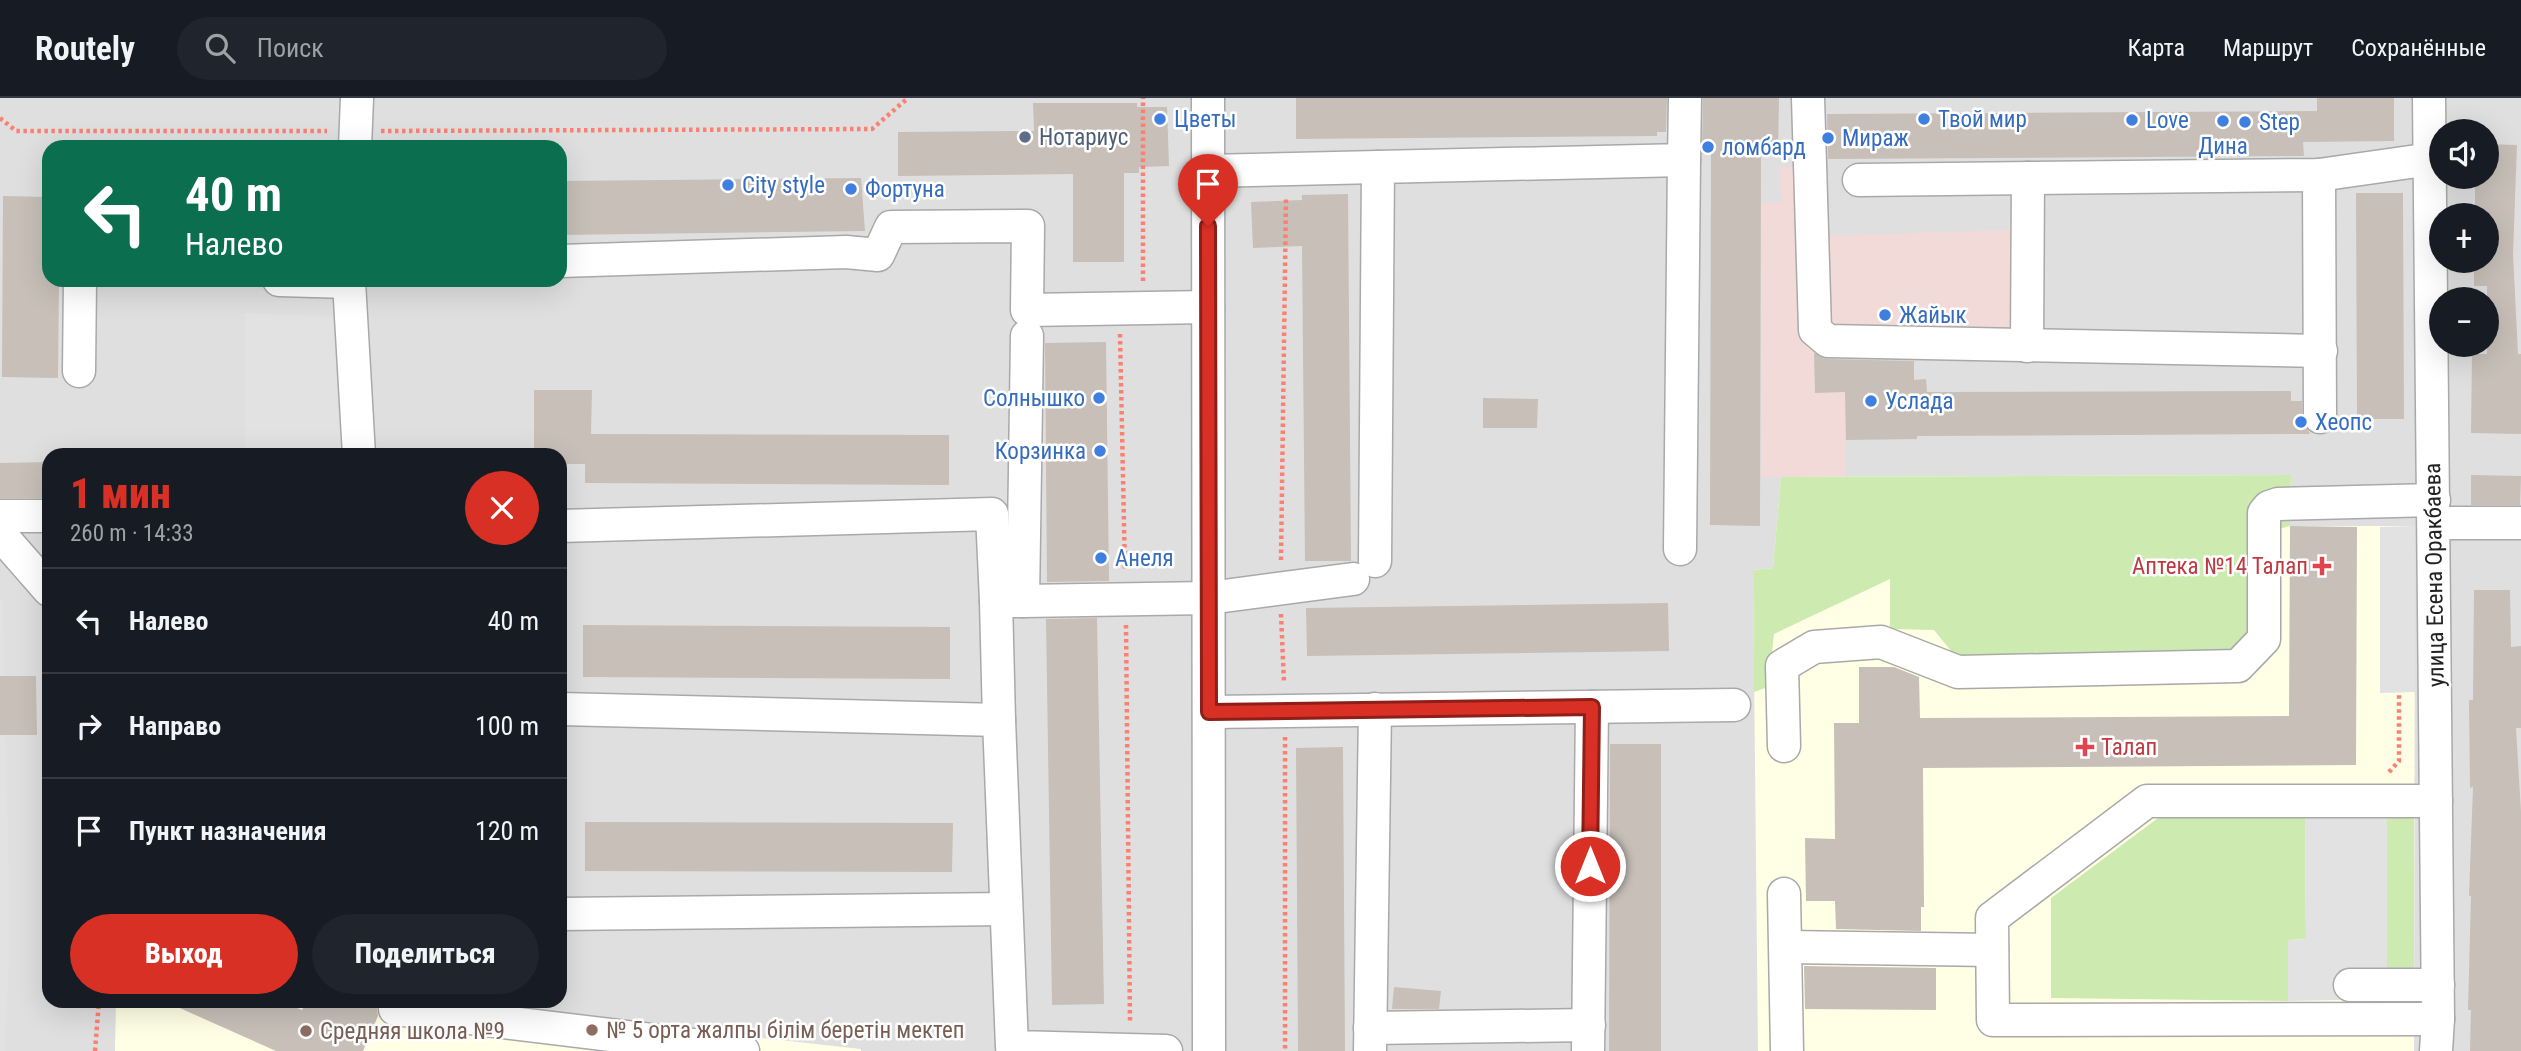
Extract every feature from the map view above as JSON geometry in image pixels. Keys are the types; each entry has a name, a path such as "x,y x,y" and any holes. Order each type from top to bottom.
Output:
{"street":[{"path":"355,139 356,98"},
{"path":"1173,1051 1209,1049 1208,98"},
{"path":"1680,548 1685,98"},
{"path":"1808,98 1815,330 1828,341 2321,351"},
{"name":"улица Есена Оракбаева","path":"2429,98 2430,119"},
{"path":"1859,180 2319,175 2429,159"},
{"path":"1208,171 1684,160"},
{"path":"1009,601 1209,598 1364,570 1378,167"},
{"path":"2319,175 2320,417"},
{"path":"2027,346 2028,178"},
{"name":"улица Есена Оракбаева","path":"2431,189 2438,985 2436,1051"},
{"path":"567,261 846,252 878,255 891,228 1028,226 1027,310 1208,307"},
{"path":"79,371 80,287"},
{"path":"349,287 359,448"},
{"path":"1027,336 999,720 1011,1050 1166,1051"},
{"path":"1783,746 1782,666 1814,647 1881,642 1958,672 2238,666 2264,639 2264,513 2269,507 2278,504 2434,512 2521,523"},
{"path":"567,526 992,514 1009,601"},
{"path":"0,516 42,516"},
{"path":"0,534 42,582"},
{"path":"1209,712 1734,705"},
{"path":"1375,709 1370,1040 1589,1038 1592,707"},
{"path":"567,709 999,720"},
{"path":"2436,801 2147,801 1992,918 1992,950 1993,1020 2438,1019"},
{"path":"1784,894 1787,1051"},
{"path":"567,914 1006,909"},
{"path":"1787,947 1992,950"},
{"path":"2350,985 2438,985"},
{"path":"395,1009 743,1051"}],"path":[{"path":"0,118 16,131 355,139 872,129 908,98"},
{"path":"2365,801 2399,761 2399,692"},
{"path":"95,1051 98,1008"}],"shaded area":[{"path":"0,98 2521,98 2521,1051 0,1051"},
{"name":"Жайык","path":"1821,166 1827,236 2010,230 2010,329 1914,333 1914,349 1814,350 1815,393 1845,392 1846,477 1761,477 1761,203 1782,203 1779,167"},
{"path":"245,313 358,318 351,448 246,448"},
{"name":"Талап","path":"2291,475 2290,526 2415,526 2414,1051 1758,1051 1753,570 1773,568 1781,477"},
{"path":"2415,526 2415,692 2380,693 2380,527"},
{"path":"0,598 3,604 10,935 5,1051 0,1051"},
{"path":"2387,815 2387,999 2288,1001 2288,940 2306,939 2305,816"},
{"name":"Средняя школа №9","path":"116,1008 511,1008 861,1049 861,1051 115,1051"}],"green space":[{"path":"2291,475 2290,526 2247,538 2247,639 2223,657 1956,657 1934,630 1890,629 1890,579 1774,634 1768,687 1754,692 1753,570 1773,568 1781,477"},
{"path":"2162,815 2305,816 2306,939 2288,940 2288,1001 2051,998 2051,898"},
{"path":"2387,815 2414,815 2414,976 2387,975"}],"building":[{"path":"1296,98 1667,98 1666,132 1657,132 1657,136 1296,139"},
{"path":"1703,98 1779,98 1778,155 1761,155 1760,526 1710,525 1711,154 1702,154"},
{"path":"2317,98 2394,98 2394,141 2303,142 2304,156 1828,159 1827,114 2317,111"},
{"path":"1033,103 1137,103 1137,107 1167,107 1169,166 1139,167 1139,173 1124,173 1124,262 1073,262 1073,174 898,176 898,132 1034,131"},
{"path":"2499,144 2517,145 2513,254 2518,354 2521,354 2521,434 2471,433 2472,357 2499,357 2499,287 2474,286 2474,273 2499,273 2499,203 2475,203 2475,189 2499,189"},
{"path":"861,178 865,231 567,235 567,181"},
{"path":"2356,193 2403,193 2404,419 2357,419"},
{"path":"1348,194 1351,561 1305,561 1302,246 1253,248 1251,202 1302,200 1302,195"},
{"path":"3,196 42,197 42,287 59,287 58,378 2,377"},
{"path":"1106,342 1109,581 1047,582 1045,343"},
{"path":"1814,353 1828,359 1914,361 1914,380 1926,379 1927,392 2291,391 2291,401 2302,401 2302,418 2310,434 1917,436 1917,439 1846,440 1845,392 1815,393"},
{"path":"534,390 592,390 591,434 949,435 949,485 585,483 585,464 567,464 567,448 534,448"},
{"path":"1483,398 1538,399 1537,428 1483,428"},
{"path":"42,462 42,498 0,498 0,463"},
{"path":"2471,475 2521,476 2520,505 2471,505"},
{"path":"2290,526 2357,527 2356,765 1923,768 1924,907 1921,907 1921,931 1836,929 1835,901 1806,901 1805,838 1835,839 1834,723 1859,723 1859,667 1894,667 1919,677 1920,718 2289,716"},
{"path":"2474,590 2510,590 2511,647 2521,646 2521,728 2516,728 2521,812 2521,1051 2470,1051 2469,896 2473,787 2470,788 2469,700 2473,700"},
{"path":"1668,603 1669,651 1307,656 1306,608"},
{"path":"1097,618 1104,1004 1052,1005 1046,619"},
{"path":"583,625 950,627 950,679 583,677"},
{"path":"0,676 36,676 37,735 0,735"},
{"path":"1610,744 1661,744 1661,1051 1609,1051"},
{"path":"1343,747 1345,1051 1298,1051 1296,748"},
{"path":"585,822 953,823 952,872 585,871"},
{"path":"1804,966 1936,968 1936,1010 1805,1009"},
{"path":"1394,987 1441,991 1439,1009 1392,1009"},
{"path":"180,1008 377,1008 378,1016 363,1051 276,1051"}],"place":[{"name":"Цветы","path":"1160,119"},
{"name":"Твой мир","path":"1924,119"},
{"name":"Love","path":"2132,120"},
{"name":"Дина","path":"2223,121"},
{"name":"Step","path":"2245,122"},
{"name":"Нотариус","path":"1025,137"},
{"name":"Мираж","path":"1828,138"},
{"name":"ломбард","path":"1708,147"},
{"name":"City style","path":"728,185"},
{"name":"Фортуна","path":"851,189"},
{"name":"Жайык","path":"1885,315"},
{"name":"Солнышко","path":"1099,398"},
{"name":"Услада","path":"1871,401"},
{"name":"Хеопс","path":"2301,422"},
{"name":"Корзинка","path":"1100,451"},
{"name":"Анеля","path":"1101,558"},
{"name":"Аптека №14 Талап","path":"2322,566"},
{"name":"Талап","path":"2085,747"},
{"name":"№ 5 орта жалпы білім беретін мектеп","path":"592,1030"},
{"name":"Средняя школа №9","path":"306,1031"}],"route":[{"path":"1208,226 1209,712 1592,707 1590,866"}]}
